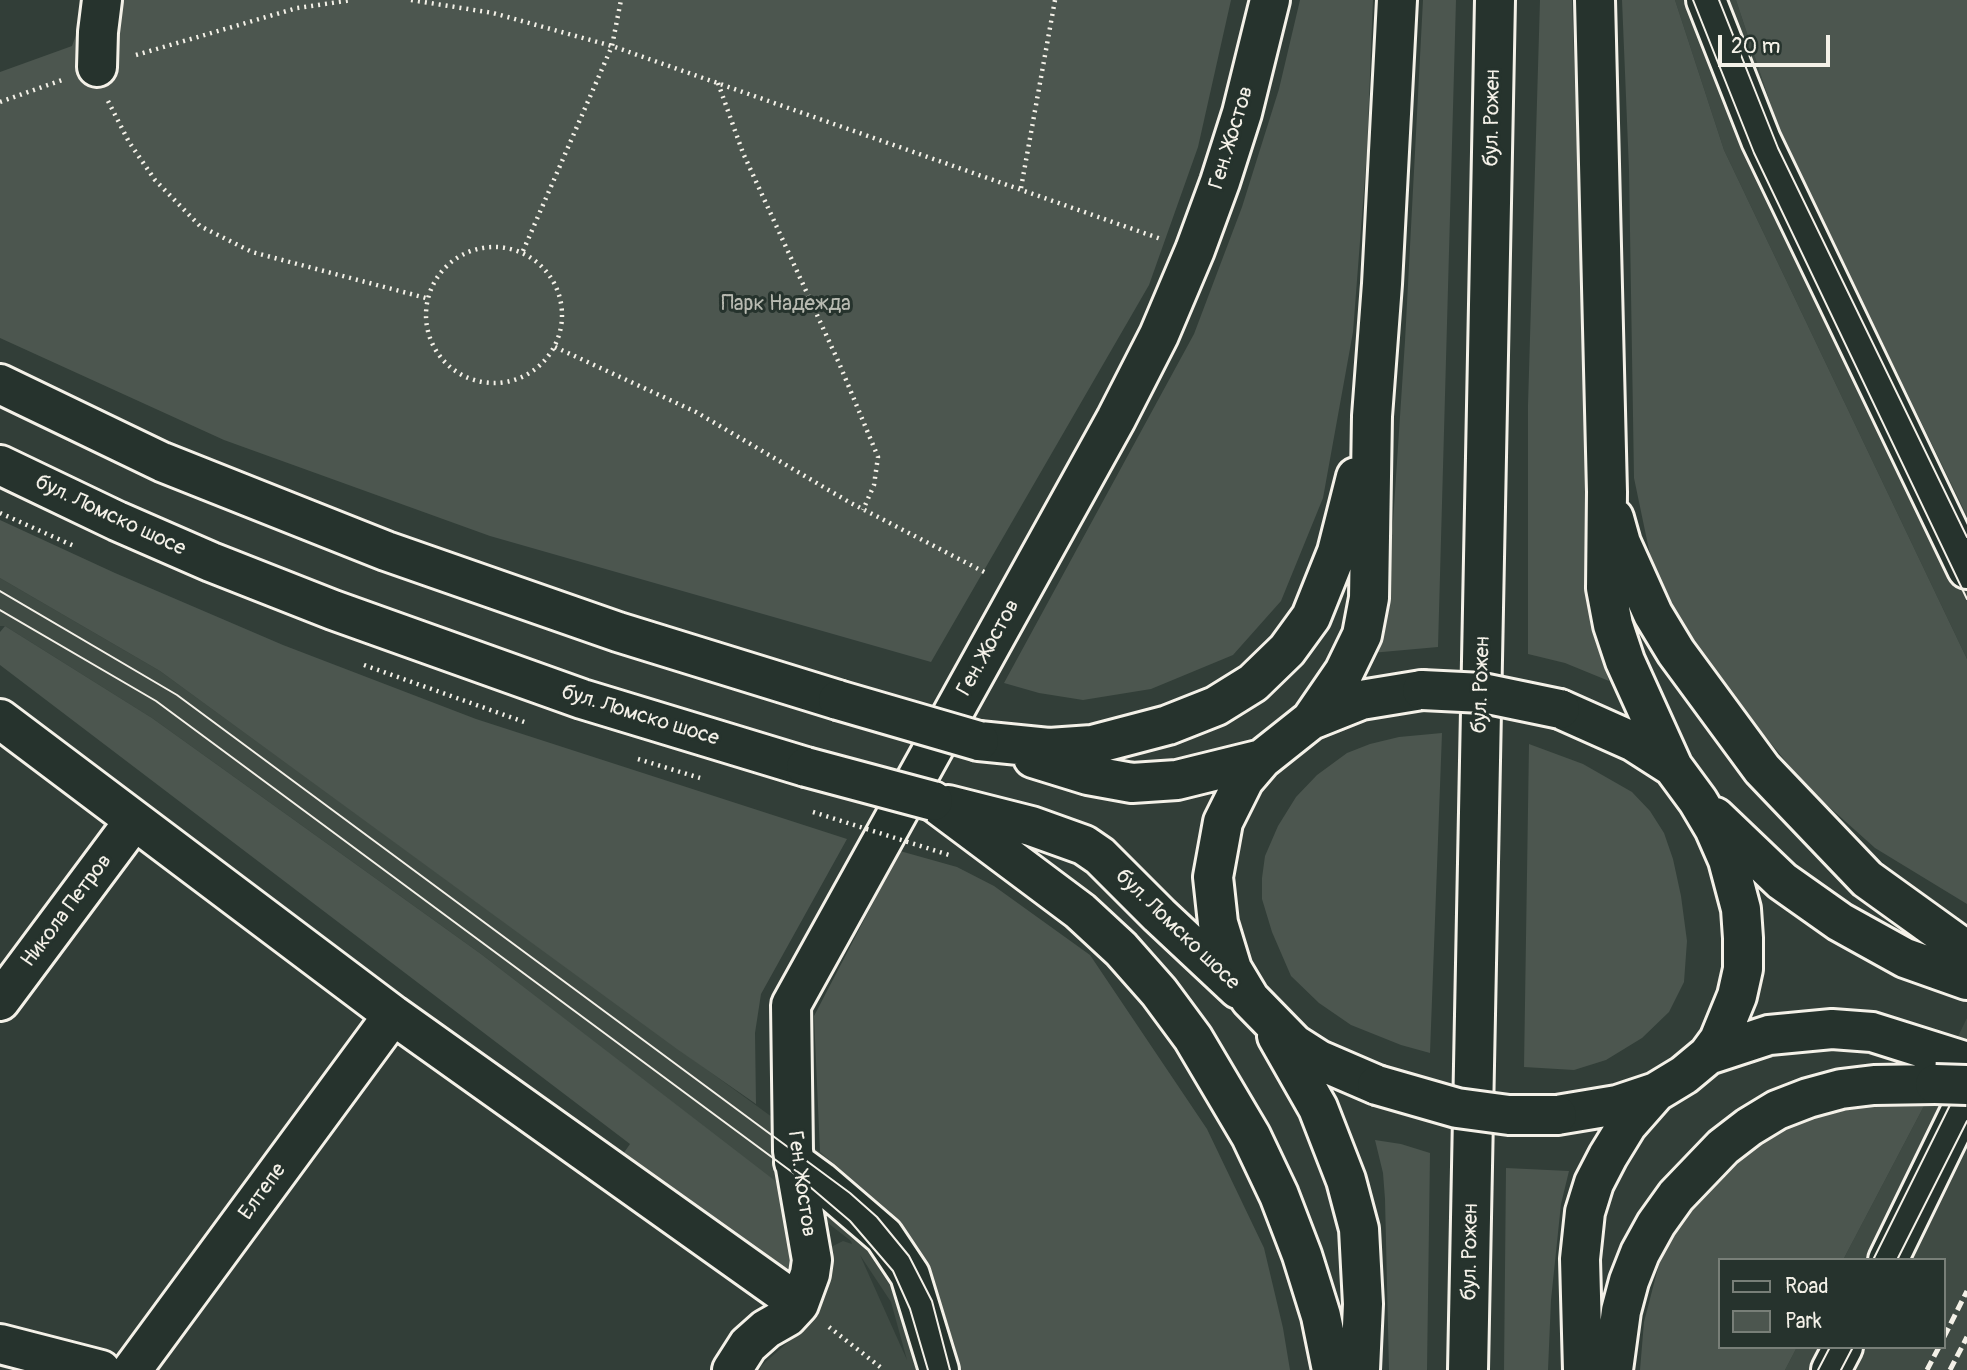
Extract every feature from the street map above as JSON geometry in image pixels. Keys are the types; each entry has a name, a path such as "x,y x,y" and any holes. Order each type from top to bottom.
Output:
{"main road":[{"path":"97,67 102,0"},
{"name":"Ген. Жостов","path":"799,1304 812,1260 794,1162 791,1004 1116,419 1158,335 1195,250 1241,113 1270,0"},
{"path":"1311,720 1344,672 1362,635 1369,598 1372,416 1397,0"},
{"name":"бул. Рожен","path":"1468,1370 1495,0"},
{"path":"1259,1009 1294,1044 1319,1060 1377,1085 1457,1108 1509,1115 1558,1115 1616,1105 1656,1092 1684,1074 1708,1055 1719,1040 1737,996 1743,969 1743,938 1741,909 1728,860 1714,828 1673,767 1638,695 1613,625 1605,587 1607,492 1595,0"},
{"path":"1706,0 1761,140 1967,569"},
{"path":"0,384 162,462 386,551 618,632 1088,775 1132,783 1177,780 1262,759"},
{"path":"979,741 1049,748 1092,746 1168,725 1216,706 1253,683 1287,650 1311,617 1337,552 1372,416"},
{"name":"бул. Ломско шосе","path":"0,465 211,562 333,610 582,699 806,767 1031,825 1084,845 1100,856 1259,1009"},
{"path":"1607,492 1621,543 1653,614 1676,652 1762,769 1867,879 1967,951"},
{"path":"1360,1370 1363,1304 1359,1229 1346,1180 1318,1108 1232,969 1218,923 1213,877 1223,822 1244,780 1262,759 1311,720 1361,700 1422,690 1483,692 1560,709 1634,742 1673,767"},
{"path":"0,719 393,1015 799,1304 787,1317 766,1329 748,1345 732,1370"},
{"path":"933,801 1080,911 1121,950 1159,992 1193,1038 1251,1136 1279,1195 1321,1316 1332,1370"},
{"path":"1698,801 1782,881 1840,922 1905,958 1967,979"},
{"name":"Никола Петров","path":"0,1001 134,821"},
{"name":"Елтепе","path":"132,1370 393,1015"},
{"path":"1708,1055 1769,1035 1832,1029 1871,1032 1956,1078"},
{"path":"1889,1258 1956,1078"},
{"path":"1613,1370 1621,1311 1640,1253 1676,1196 1723,1147 1777,1110 1808,1098 1841,1089 1956,1078"},
{"path":"1583,1370 1580,1259 1585,1212 1594,1183 1608,1156 1627,1125 1656,1092"},
{"path":"794,1162 884,1236 910,1275 939,1370"},
{"path":"0,1344 101,1370"},
{"path":"1831,1370 1842,1349"}],"path":[{"path":"0,102 97,67 252,21 318,2 352,0"},
{"path":"411,0 493,13 612,46 1195,250"},
{"path":"471,0 471,9"},
{"path":"523,251 612,46 621,0"},
{"path":"1021,188 1055,0"},
{"path":"97,67 110,106 129,142 155,180 200,226 252,252 426,298"},
{"path":"718,83 743,153 839,363 878,457 874,485 863,510"},
{"path":"490,247 523,251 545,270 557,286 562,307 562,327 555,346 543,363 527,375 508,382 487,383 468,378 451,368 437,353 429,335 426,298 438,276 452,261 470,251 490,247"},
{"path":"555,346 696,412 863,510 1020,591"},
{"path":"808,810 959,860"},
{"path":"799,1304 884,1370"}],"shaded area":[{"path":"1675,0 1736,0 1780,133 1967,516 1967,659 1724,150"},
{"path":"0,578 160,671 820,1152 890,1212 930,1271 955,1346 958,1370 760,1370 761,1366 813,1320 826,1295 831,1247 843,1241 852,1244 851,1241 481,954 152,718 5,626 0,626","holes":["860,1255 891,1302 907,1360"]},
{"path":"1967,1018 1967,1370 1785,1370 1796,1349 1946,1349 1946,1258 1844,1258"}],"green space":[{"name":"Парк Надежда","path":"89,0 1231,0 1198,147 1149,285 931,662 490,536 224,440 0,338 0,72 72,46"},
{"path":"1300,0 1373,0 1367,151 1353,332 1323,498 1281,601 1233,655 1151,689 1083,700 1039,693 1004,683 1194,334 1242,207 1279,89"},
{"path":"1423,0 1456,0 1438,647 1371,653 1380,632 1393,522"},
{"path":"1540,0 1572,0 1585,372 1589,594 1591,624 1609,681 1565,663 1528,654 1528,405"},
{"path":"1622,0 1675,0 1724,150 1967,659 1967,904 1875,848 1807,787 1735,700 1658,593 1634,478 1629,170"},
{"path":"1736,0 1967,0 1967,516 1780,133"},
{"path":"0,520 283,645 476,719 847,839 761,994 755,1033 756,1104 160,671 0,578"},
{"path":"5,626 152,718 481,954 787,1190 800,1270 790,1287 616,1164 630,1144 0,665 0,632"},
{"path":"1442,733 1430,1053 1401,1045 1351,1025 1319,1003 1291,976 1272,932 1262,899 1262,878 1265,856 1278,826 1296,797 1317,775 1347,753 1370,744 1399,737"},
{"path":"1529,744 1583,764 1632,792 1650,811 1664,833 1681,896 1687,941 1684,982 1669,1012 1642,1038 1606,1060 1574,1070 1524,1067"},
{"path":"900,851 957,867 994,886 1090,955 1207,1129 1264,1248 1290,1370 958,1370 955,1346 930,1271 890,1212 820,1152 814,1016"},
{"path":"1925,1104 1844,1258 1718,1258 1718,1349 1796,1349 1785,1370 1640,1370 1644,1322 1659,1264 1684,1214 1715,1179 1759,1145 1801,1120 1860,1107"},
{"path":"1375,1140 1430,1153 1427,1370 1389,1370 1385,1199 1383,1173"},
{"path":"1506,1168 1569,1171 1561,1204 1551,1300 1548,1370 1504,1370"}],"tram line":[{"path":"1693,0 1754,153 1967,599"},
{"path":"1719,0 1778,148 1967,537"},
{"path":"0,591 177,695 850,1193 877,1217 909,1256 932,1301 950,1370"},
{"path":"0,610 156,701 796,1175 850,1221 893,1271 910,1309 928,1370"},
{"path":"1874,1258 1951,1103"},
{"path":"1898,1258 1967,1121"},
{"path":"1818,1370 1829,1349"},
{"path":"1841,1370 1852,1349"}],"railway":[{"path":"1946,1333 1967,1291"},
{"path":"1950,1370 1967,1337"},
{"path":"1927,1370 1938,1349"}]}
